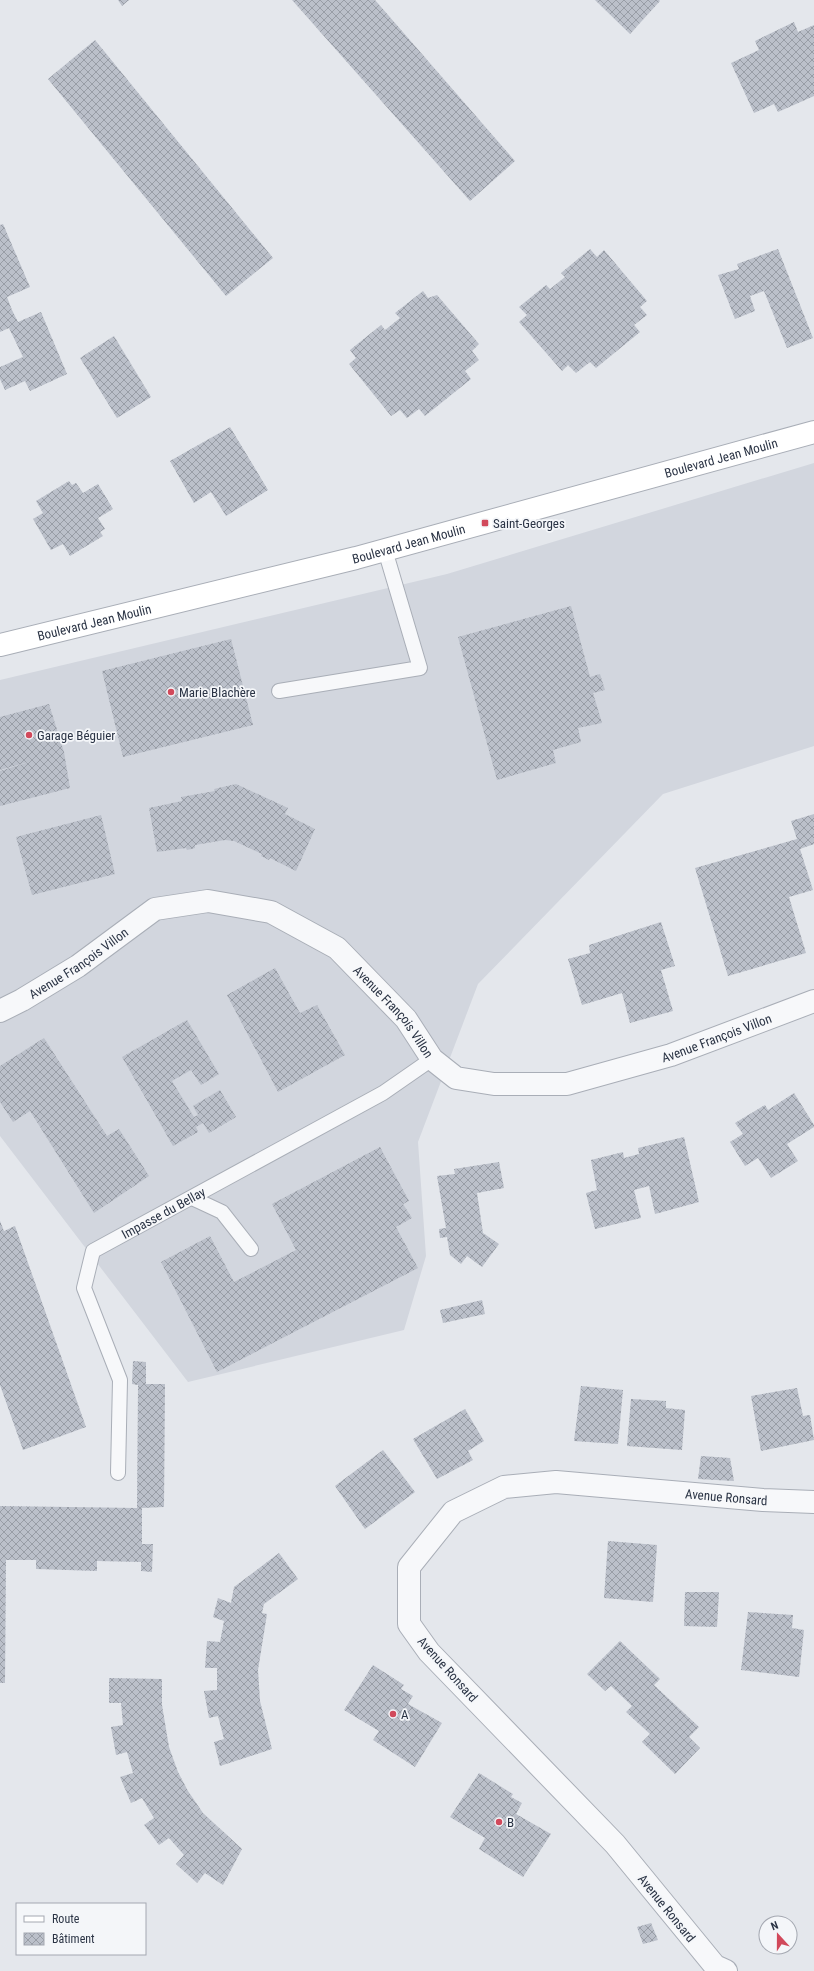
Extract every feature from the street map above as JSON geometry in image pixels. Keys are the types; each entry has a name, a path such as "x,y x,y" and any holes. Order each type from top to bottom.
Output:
{"street":[{"name":"Boulevard Jean Moulin","path":"0,645 385,550 814,432"},
{"name":"Avenue François Villon","path":"0,1011 22,1000 78,966 155,909 208,900 271,912 336,948 406,1019 432,1059 456,1078 494,1084 567,1084 671,1056 814,1002"},
{"name":"Avenue Ronsard","path":"726,1971 715,1966 615,1844 429,1652 409,1624 409,1567 453,1512 504,1487 556,1482 763,1500 814,1502"}],"lane":[{"path":"279,691 420,668 385,550"},
{"name":"Impasse du Bellay","path":"118,1473 120,1380 84,1288 94,1251 383,1093 432,1059"},
{"path":"192,1198 222,1212 251,1248"}],"shaded area":[{"path":"814,463 814,746 663,794 478,984 418,1142 426,1256 404,1330 188,1382 0,1136 0,680 447,574"}],"building":[{"path":"118,0 129,0 122,6"},
{"path":"292,0 375,0 515,161 470,201"},
{"path":"595,0 659,0 660,1 630,34"},
{"path":"794,22 798,32 814,25 814,96 778,112 774,104 754,113 731,63 759,50 755,41"},
{"path":"95,40 273,258 226,296 48,79"},
{"path":"3,224 30,287 7,297 12,310 18,322 41,312 67,374 30,391 25,381 5,390 0,379 0,367 23,357 9,328 0,332 0,225"},
{"path":"590,249 597,257 604,250 647,301 640,307 647,315 634,325 640,332 596,368 590,362 576,373 568,365 562,371 519,322 527,315 519,307 546,285 550,289 565,277 561,273"},
{"path":"778,249 813,338 787,348 764,291 750,296 755,311 735,319 718,275 739,269 737,264"},
{"path":"423,291 428,298 437,295 479,344 472,351 479,360 465,371 471,379 425,416 419,409 407,418 400,410 391,416 349,364 356,358 350,350 381,325 385,330 400,318 395,313"},
{"path":"114,336 151,397 117,418 80,358"},
{"path":"230,427 268,490 226,516 211,492 194,503 170,461"},
{"path":"69,481 72,485 76,483 83,493 98,484 113,509 98,518 105,529 100,532 103,536 70,556 63,544 51,550 33,519 43,513 36,501"},
{"path":"571,606 590,677 600,674 605,690 593,693 602,723 578,728 581,742 553,750 556,763 497,780 458,637"},
{"path":"231,639 253,725 123,757 102,671"},
{"path":"49,704 64,752 70,788 0,806 0,771 32,761 0,770 0,717"},
{"path":"236,784 288,808 285,814 315,829 296,871 270,858 269,860 261,856 262,854 234,841 225,840 195,845 195,848 187,850 186,848 157,852 149,808 182,801 181,797 215,791 214,789"},
{"path":"814,814 814,844 800,849 813,890 789,897 806,953 728,976 695,868 797,839 791,821"},
{"path":"101,815 115,874 32,895 16,837"},
{"path":"661,922 675,966 661,970 673,1011 630,1023 622,993 582,1005 568,959 590,953 589,945"},
{"path":"275,968 300,1013 317,1005 345,1055 278,1092 227,995"},
{"path":"187,1020 219,1074 201,1085 191,1070 172,1081 194,1117 198,1115 193,1106 220,1090 236,1117 209,1133 203,1123 196,1127 198,1132 173,1146 122,1057"},
{"path":"44,1038 107,1136 119,1129 149,1176 94,1213 30,1111 13,1122 0,1102 0,1066"},
{"path":"794,1093 814,1127 787,1144 798,1161 771,1178 758,1158 745,1166 730,1142 743,1134 735,1123 765,1105 768,1110"},
{"path":"684,1137 699,1202 655,1214 649,1186 634,1190 641,1218 595,1229 586,1193 597,1190 591,1160 623,1152 624,1158 639,1154 638,1148"},
{"path":"380,1147 409,1201 403,1204 412,1218 396,1227 418,1268 217,1372 161,1262 210,1236 234,1282 296,1250 272,1204"},
{"path":"499,1162 504,1188 477,1193 483,1233 499,1244 482,1267 467,1256 461,1264 450,1255 447,1237 440,1238 439,1229 446,1228 437,1176 455,1174 454,1169"},
{"path":"0,1221 4,1231 15,1226 86,1427 23,1450 0,1385"},
{"path":"482,1300 485,1314 443,1323 440,1310"},
{"path":"133,1361 146,1362 146,1384 165,1384 164,1507 142,1508 142,1544 153,1544 152,1572 141,1571 141,1562 97,1561 97,1571 36,1569 36,1560 6,1560 5,1683 0,1683 0,1506 137,1508 138,1385 132,1384"},
{"path":"581,1386 623,1390 618,1444 574,1441"},
{"path":"797,1388 803,1416 810,1415 814,1440 761,1451 751,1396"},
{"path":"631,1399 666,1401 666,1408 685,1410 682,1450 627,1446"},
{"path":"465,1409 484,1441 468,1451 473,1460 437,1479 413,1439"},
{"path":"383,1450 415,1492 365,1529 335,1486"},
{"path":"701,1456 730,1458 734,1481 698,1479"},
{"path":"608,1541 657,1545 653,1602 604,1598"},
{"path":"279,1553 298,1579 264,1604 262,1613 267,1614 258,1670 260,1701 272,1749 220,1766 214,1742 224,1739 218,1716 209,1718 204,1691 217,1690 217,1668 205,1668 207,1641 220,1642 224,1621 213,1617 218,1598 231,1603 234,1587"},
{"path":"685,1592 719,1592 717,1627 684,1626"},
{"path":"748,1612 793,1615 792,1628 804,1630 799,1677 741,1670"},
{"path":"620,1641 660,1679 654,1685 699,1727 689,1737 700,1748 675,1774 642,1742 650,1734 626,1712 632,1706 611,1686 605,1691 587,1674"},
{"name":"A","path":"373,1665 404,1685 401,1689 413,1696 408,1704 442,1723 415,1767 373,1740 379,1731 344,1710"},
{"path":"109,1678 162,1679 162,1705 169,1747 178,1772 188,1791 203,1813 242,1849 223,1885 205,1873 197,1883 176,1864 184,1855 169,1838 159,1845 144,1825 154,1818 142,1798 131,1803 120,1777 133,1773 127,1752 116,1755 111,1727 123,1725 121,1703 109,1703"},
{"name":"B","path":"479,1773 513,1794 511,1797 522,1803 516,1814 551,1834 523,1877 479,1849 485,1838 450,1817"},
{"path":"651,1923 658,1940 643,1944 637,1927"}],"place":[{"name":"Saint-Georges","path":"485,523"},
{"name":"Marie Blachère","path":"171,692"},
{"name":"Garage Béguier","path":"29,735"},
{"name":"A","path":"393,1714"},
{"name":"B","path":"499,1822"}]}
